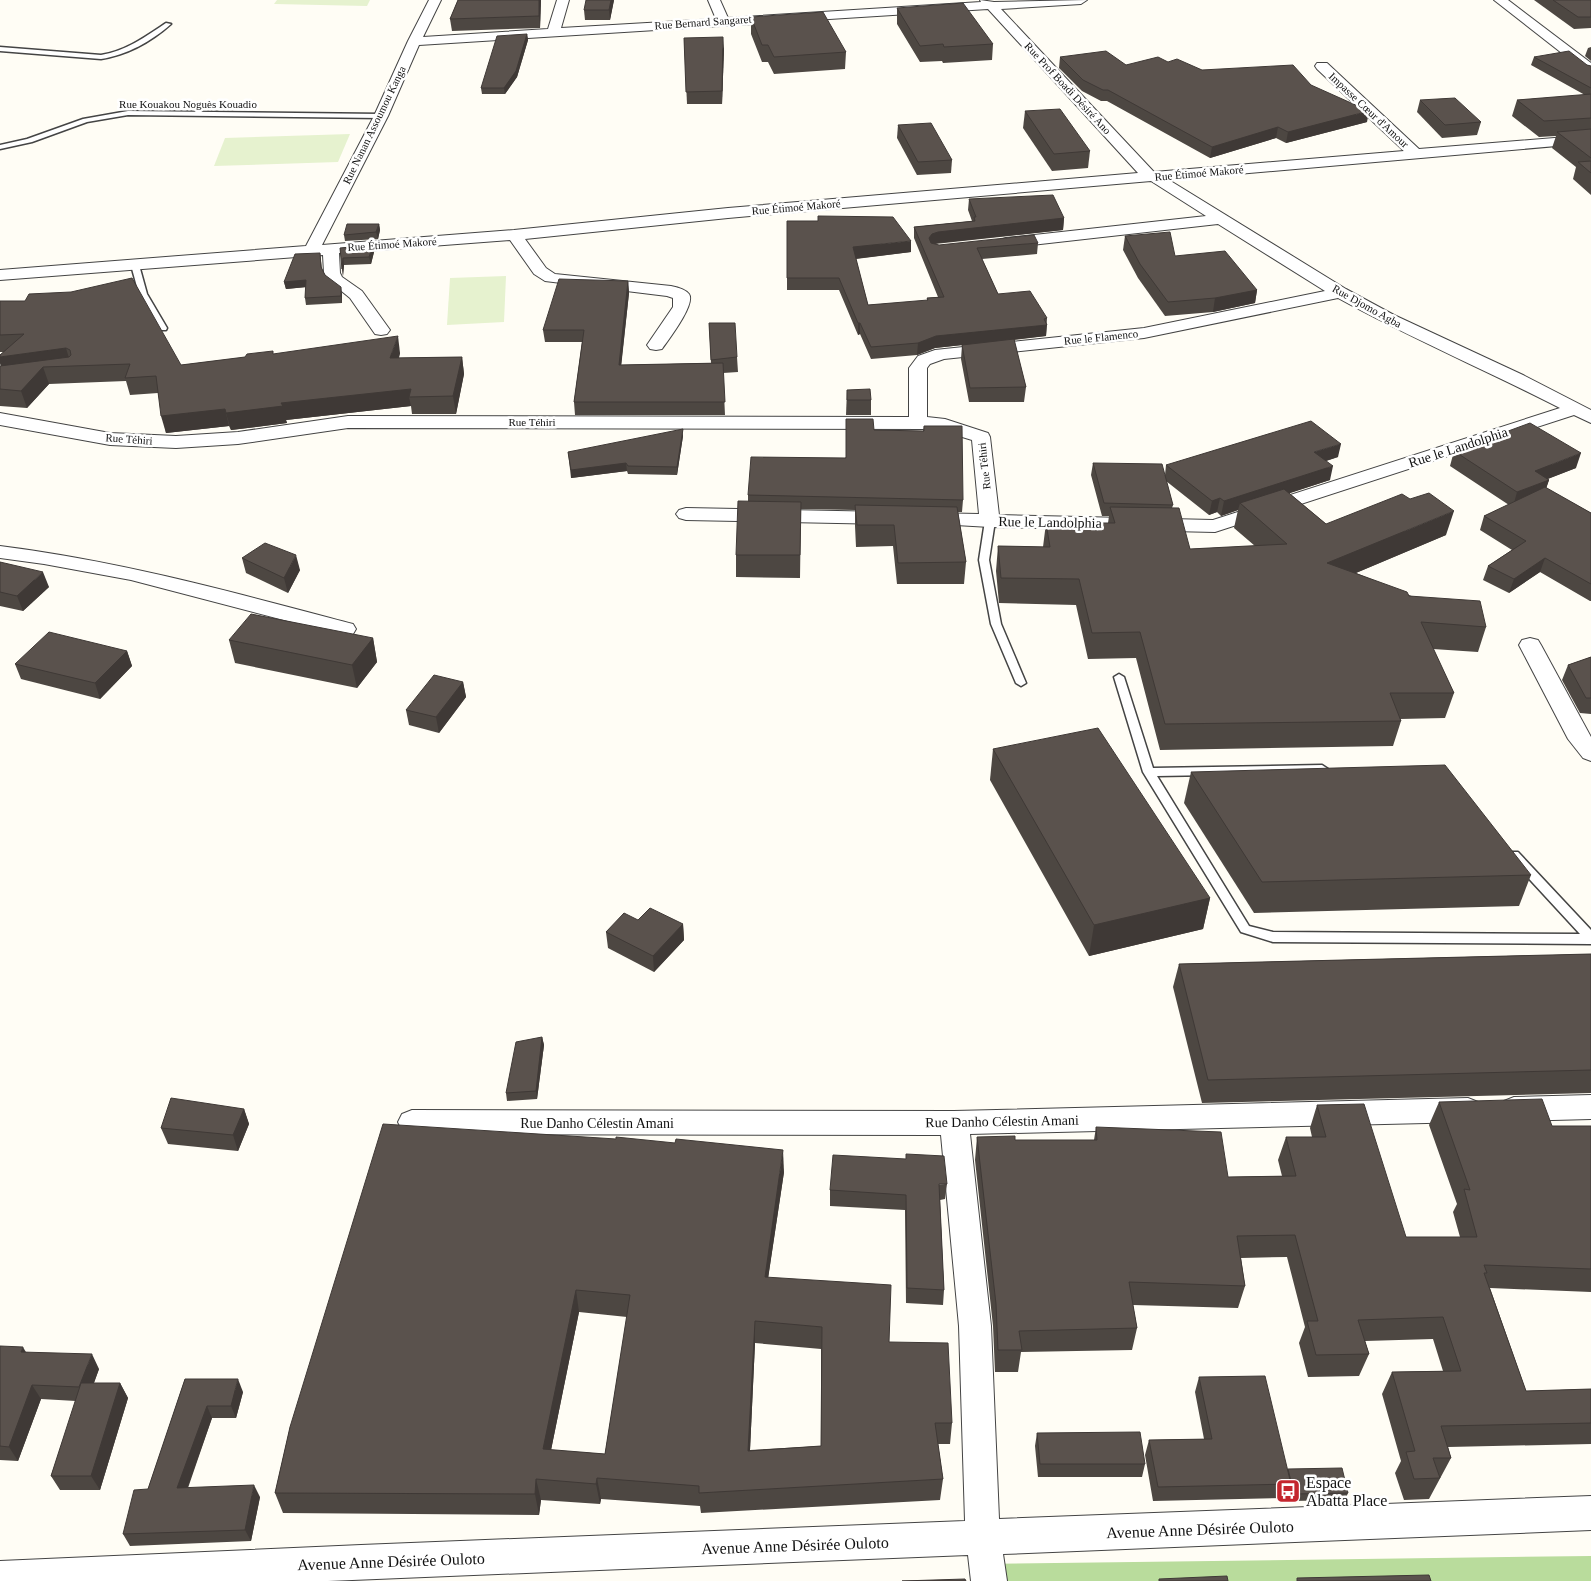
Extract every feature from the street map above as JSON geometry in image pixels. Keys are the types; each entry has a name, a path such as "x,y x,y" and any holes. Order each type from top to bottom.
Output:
{"street":[{"name":"Rue Nanan Assoumou Kanga","path":"312,250 381,116 414,41 435,0"},
{"path":"554,32 563,0"},
{"path":"714,0 723,21"},
{"name":"Rue Bernard Sangaret","path":"414,41 989,3 1081,0"},
{"path":"1500,0 1591,69"},
{"name":"Rue Prof Boadi Désiré Ano","path":"989,3 1152,177"},
{"path":"1574,57 1591,56"},
{"name":"Impasse Cœur d'Amour","path":"1322,66 1416,154"},
{"name":"Rue Étimoé Makoré","path":"0,275 514,235 728,213 1591,139"},
{"name":"Rue Djomo Agba","path":"1152,177 1340,292 1388,319 1583,413"},
{"path":"987,245 1220,219"},
{"path":"514,235 540,271 551,278 671,291 682,296 681,308 656,345"},
{"path":"331,248 332,273 336,280 346,284 356,295 380,330"},
{"name":"Rue le Flamenco","path":"918,422 918,368 924,360 941,354 1144,333 1340,292"},
{"name":"Rue le Landolphia","path":"686,514 1215,526 1583,413"},
{"name":"Rue Téhiri","path":"0,419 110,439 176,442 238,438 348,422 938,423 981,437 990,520"},
{"path":"0,552 54,557 153,577 345,629"},
{"path":"1530,645 1580,739 1591,753"},
{"name":"Rue Danho Célestin Amani","path":"412,1122 954,1123 1591,1107"},
{"path":"954,1123 975,1326 983,1537 989,1581"},
{"name":"Avenue Anne Désirée Ouloto","path":"0,1579 361,1572 983,1537 1591,1513"}],"lane":[{"path":"0,49 101,57 115,56 168,24"},
{"name":"Rue Kouakou Noguès Kouadio","path":"0,147 41,138 76,123 111,114 381,116"},
{"path":"135,265 143,294 163,328"},
{"path":"990,520 984,560 994,615 1021,683"},
{"path":"1119,677 1149,772 1245,929 1273,937 1591,938"},
{"path":"1149,772 1338,769"},
{"path":"1504,845 1591,938"}],"green space":[{"path":"277,0 370,0 367,6 274,4"},
{"path":"350,134 338,162 214,166 225,138"},
{"path":"506,276 504,322 447,325 450,278"},
{"path":"1591,1556 1591,1581 975,1581 974,1564"}],"building":[{"path":"458,0 539,0 539,16 450,19"},
{"path":"586,0 611,0 609,10 584,10"},
{"path":"1553,0 1591,0 1591,17 1578,17"},
{"path":"963,3 993,44 944,47 943,44 920,46 897,8"},
{"path":"823,12 846,52 774,57 768,45 762,45 751,17"},
{"path":"527,34 516,71 504,88 481,88 497,36"},
{"path":"723,37 722,91 686,92 684,38"},
{"path":"1106,51 1126,65 1158,57 1168,62 1177,59 1202,70 1293,65 1311,85 1369,111 1288,132 1278,127 1212,147 1108,90 1103,90 1083,80 1060,57"},
{"path":"1569,51 1591,66 1591,88 1534,57"},
{"path":"1591,94 1591,118 1544,121 1517,100"},
{"path":"1455,98 1481,122 1445,125 1420,100"},
{"path":"1060,109 1090,151 1054,154 1025,111"},
{"path":"931,123 952,160 918,162 898,125"},
{"path":"1591,129 1591,158 1557,132"},
{"path":"1591,161 1591,173 1578,162"},
{"path":"1053,195 1064,218 938,232 932,234 929,238 931,243 939,245 1034,235 1038,243 977,248 998,294 1030,291 1047,318 1044,319 1047,325 936,336 918,343 871,347 860,323 858,323 839,278 787,278 787,221 818,221 818,216 893,217 911,241 853,247 868,305 944,297 914,227 975,221 974,217 976,217 969,199"},
{"path":"347,224 379,224 376,232 344,235"},
{"path":"1170,232 1175,256 1225,251 1257,290 1215,298 1168,302 1140,264 1125,236"},
{"path":"373,245 369,257 343,258 342,269 340,248"},
{"path":"320,253 321,267 325,275 341,287 341,296 305,298 306,280 284,282 295,254"},
{"path":"132,278 181,365 245,357 247,354 273,351 273,354 398,336 390,358 462,357 453,396 409,397 411,389 281,403 283,406 226,413 225,409 161,416 156,376 125,378 130,364 43,367 21,391 0,389 0,366 69,357 71,355 70,350 66,348 0,357 24,334 0,335 0,301 25,301 29,294 71,292"},
{"path":"559,279 628,281 619,365 723,363 725,402 574,402 584,330 543,330"},
{"path":"709,323 735,323 737,357 711,360"},
{"path":"1014,339 1026,387 970,388 962,345"},
{"path":"870,389 871,400 847,400 847,390"},
{"path":"846,419 873,419 874,430 924,431 924,426 962,426 963,500 748,495 751,457 846,458"},
{"path":"1311,421 1341,444 1314,452 1333,466 1224,501 1220,498 1212,501 1166,465"},
{"path":"1530,423 1581,453 1535,471 1549,480 1517,492 1454,451"},
{"path":"683,429 677,467 628,466 626,463 571,470 568,452"},
{"path":"1093,463 1162,464 1173,505 1104,503"},
{"path":"1545,487 1591,513 1591,584 1545,558 1514,579 1488,566 1526,541 1484,516"},
{"path":"1284,489 1326,524 1402,494 1410,499 1429,493 1454,511 1327,563 1407,592 1409,596 1480,601 1486,627 1421,622 1454,693 1390,693 1401,721 1165,724 1140,632 1092,633 1079,579 1001,578 998,546 1050,547 1046,523 1115,523 1110,507 1179,508 1190,549 1287,544 1240,503"},
{"path":"738,501 801,502 800,555 736,555"},
{"path":"855,505 957,507 966,562 898,563 894,525 857,525"},
{"path":"265,543 296,555 284,578 242,558"},
{"path":"0,562 43,572 17,596 0,592"},
{"path":"251,614 373,638 352,665 229,640"},
{"path":"49,632 127,651 95,683 15,664"},
{"path":"1591,657 1591,698 1586,698 1568,665"},
{"path":"434,675 463,682 436,717 406,710"},
{"path":"1098,728 1210,898 1094,925 993,749"},
{"path":"1445,765 1531,875 1262,882 1191,772"},
{"path":"650,908 683,924 653,956 606,932 624,913 638,920"},
{"path":"1591,954 1591,1070 1208,1080 1179,964"},
{"path":"542,1037 536,1091 506,1093 516,1042"},
{"path":"171,1098 244,1109 233,1135 161,1128"},
{"path":"1542,1099 1552,1126 1591,1126 1591,1269 1484,1265 1487,1273 1484,1273 1526,1391 1591,1389 1591,1423 1441,1426 1451,1458 1433,1458 1440,1478 1414,1479 1406,1452 1415,1451 1392,1372 1461,1371 1443,1317 1358,1320 1369,1354 1316,1355 1307,1321 1318,1321 1295,1235 1237,1236 1245,1286 1129,1282 1137,1328 1019,1331 1022,1350 998,1350 996,1304 977,1137 1015,1136 1015,1140 1097,1140 1096,1127 1221,1132 1228,1177 1296,1176 1286,1137 1326,1137 1317,1105 1364,1104 1406,1237 1477,1237 1464,1189 1470,1190 1439,1102"},
{"path":"383,1124 616,1139 616,1137 675,1143 676,1139 783,1150 765,1277 891,1285 889,1342 948,1343 952,1423 935,1423 943,1479 699,1493 699,1486 597,1478 596,1484 536,1479 535,1494 275,1493 290,1427","holes":["576,1290 630,1295 605,1454 543,1449","755,1321 822,1327 821,1446 748,1451"]},
{"path":"906,1154 944,1156 947,1184 939,1184 944,1290 907,1288 906,1195 830,1190 833,1155 906,1159"},
{"path":"0,1346 23,1347 21,1352 92,1354 79,1387 32,1385 9,1447 0,1446"},
{"path":"1265,1376 1291,1484 1158,1487 1149,1440 1212,1439 1199,1377"},
{"path":"185,1379 238,1379 231,1406 207,1406 177,1488 254,1485 245,1530 123,1534 134,1490 148,1489"},
{"path":"81,1383 120,1383 91,1476 51,1476"},
{"path":"1140,1432 1145,1464 1040,1464 1037,1433"},
{"path":"1342,1468 1348,1493 1294,1494 1288,1469"},
{"path":"1429,1575 1431,1581 1297,1581 1297,1578"},
{"path":"1227,1576 1228,1581 1159,1581 1159,1579"},
{"path":"965,1579 966,1581 902,1581"}],"place":[{"name":"Espace Abatta Place","path":"1288,1491"}]}
